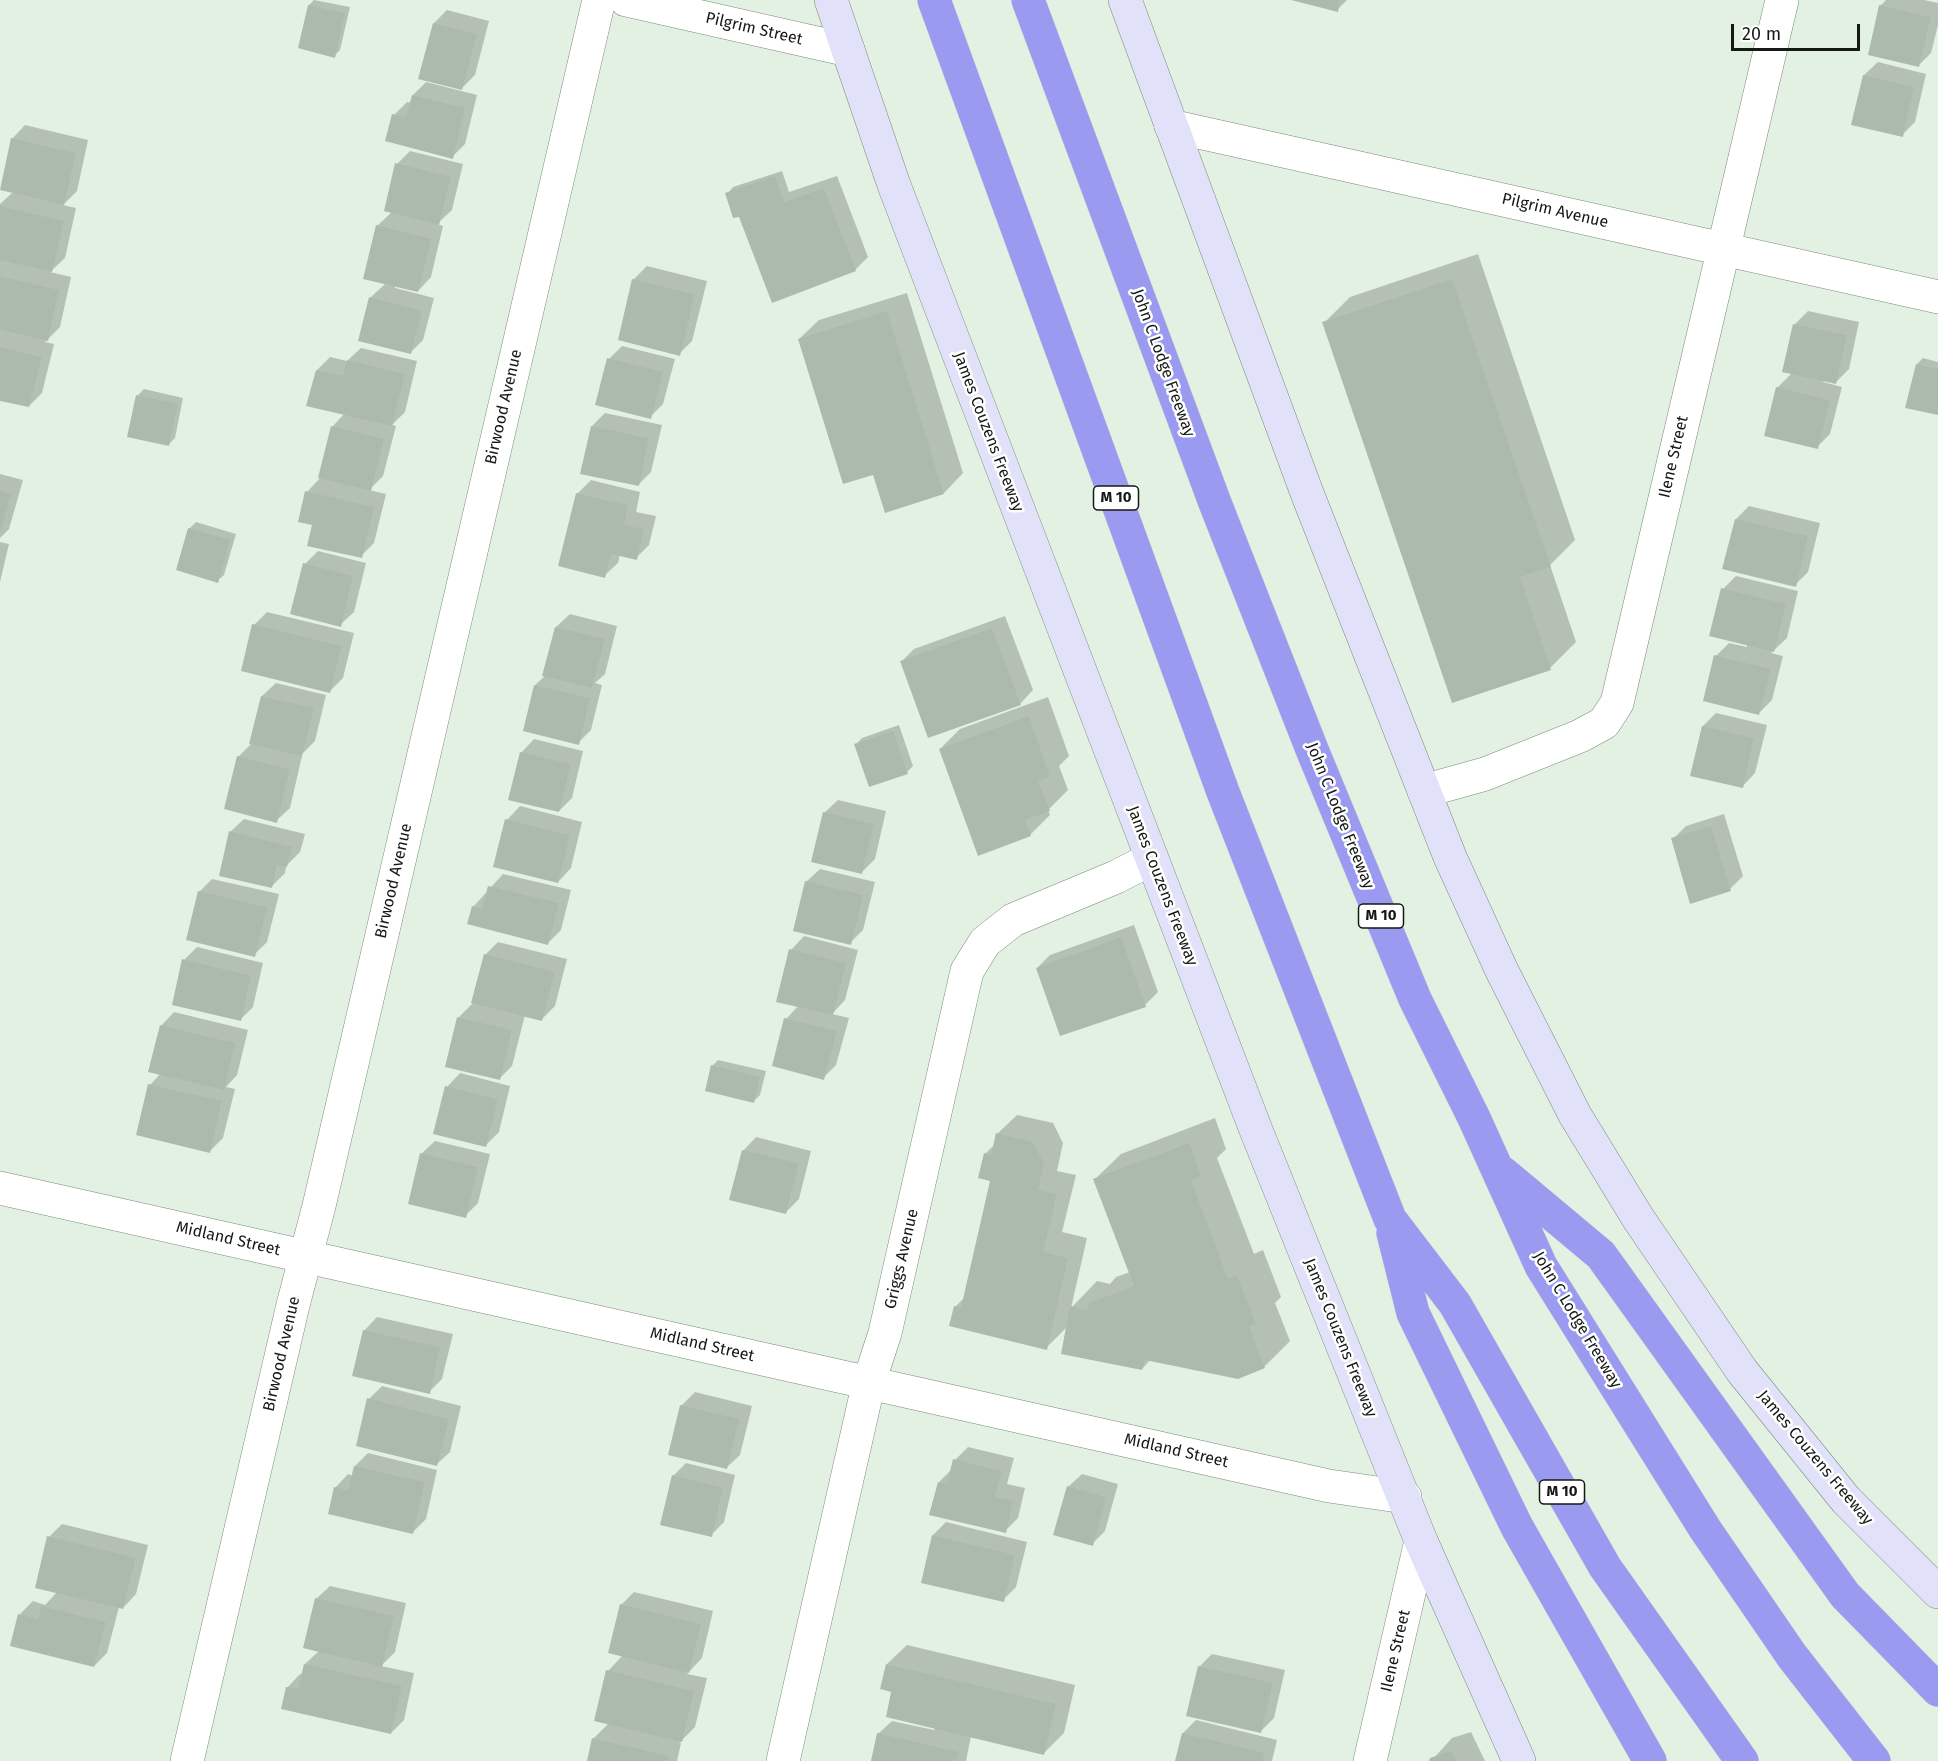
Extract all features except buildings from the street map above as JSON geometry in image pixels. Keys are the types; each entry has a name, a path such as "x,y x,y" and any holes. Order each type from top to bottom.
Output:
{"highway":[{"name":"M 10","path":"934,0 1223,792 1390,1219 1455,1304 1605,1567 1742,1761"},
{"name":"John C Lodge Freeway","path":"1028,0 1211,492 1313,752 1416,999 1497,1167 1541,1266 1705,1529 1792,1656 1874,1761"},
{"path":"1497,1167 1601,1255 1845,1595 1938,1690"},
{"path":"1390,1219 1413,1313 1517,1527 1650,1761"}],"main road":[{"name":"James Couzens Freeway","path":"831,0 894,185 1256,1130 1421,1541 1518,1761"},
{"name":"James Couzens Freeway","path":"1131,2 1171,126 1311,504 1450,858 1502,971 1575,1115 1638,1218 1742,1371 1846,1500 1938,1592"}],"street":[{"name":"Birwood Avenue","path":"187,1761 305,1256 319,1206 599,0"},
{"name":"Pilgrim Street","path":"626,0 848,50"},
{"name":"Ilene Street","path":"1424,791 1485,774 1580,736 1604,723 1617,704 1782,0"},
{"name":"Pilgrim Avenue","path":"1171,126 1938,297"},
{"name":"Griggs Avenue","path":"783,1761 869,1382 885,1333 967,971 985,942 1013,920 1116,877 1151,859"},
{"name":"Midland Street","path":"0,1188 1329,1486 1405,1497"},
{"name":"Ilene Street","path":"1370,1761 1421,1541"}]}
